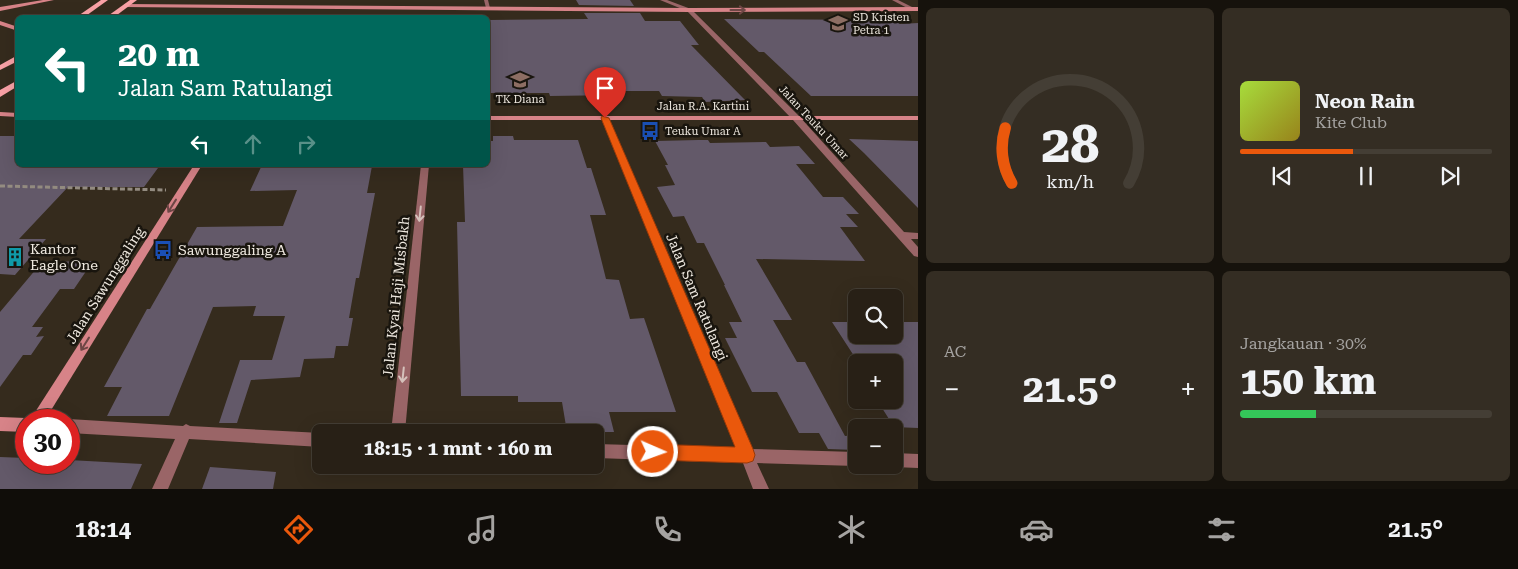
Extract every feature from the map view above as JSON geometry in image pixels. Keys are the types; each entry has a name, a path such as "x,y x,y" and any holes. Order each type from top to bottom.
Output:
{"main road":[{"path":"82,15 105,0"},
{"path":"112,15 134,0"},
{"path":"0,68 15,59"},
{"path":"0,94 15,84"}],"street":[{"path":"0,9 52,0"},
{"path":"486,0 488,7"},
{"path":"662,0 689,10"},
{"path":"894,0 915,9"},
{"path":"125,6 488,7 689,10 915,9"},
{"name":"Jalan Teuku Umar","path":"689,10 796,118 918,253"},
{"path":"0,23 15,28"},
{"path":"0,114 15,115"},
{"name":"Jalan R.A. Kartini","path":"490,118 918,118"},
{"name":"Jalan Sam Ratulangi","path":"605,118 761,489"},
{"name":"Jalan Sawunggaling","path":"44,409 197,167"},
{"name":"Jalan Kyai Haji Misbakh","path":"399,424 424,167"},
{"path":"902,235 918,236"},
{"path":"0,424 15,424"},
{"path":"80,426 312,439"},
{"path":"160,489 186,431"},
{"path":"604,451 848,459"},
{"path":"903,460 918,461"}],"path":[{"path":"0,186 182,190"}],"building":[{"path":"576,0 630,0 634,6 579,5"},
{"path":"584,13 640,13 645,21 680,21 699,45 691,45 745,100 705,102 702,97 662,96 659,91 617,91 619,95 550,96 549,93 490,93 490,20 588,19"},
{"path":"724,19 894,20 900,24 918,23 918,96 811,96 764,52 759,52"},
{"path":"0,136 15,136 15,167 158,168 144,187 68,187 19,239 46,239 15,275 0,274"},
{"path":"493,136 513,136 514,140 578,140 587,168 591,168 606,215 590,215 606,279 619,280 630,319 644,318 676,412 609,412 614,432 604,432 604,424 566,424 562,402 518,402 518,396 461,396 457,222 465,222 463,167 490,167 490,141 493,141"},
{"path":"849,139 918,141 918,208 864,153"},
{"path":"708,140 710,143 766,142 770,147 799,146 815,164 796,164 823,197 843,197 859,214 846,214 858,227 840,227 865,261 756,259 792,320 773,320 797,362 805,362 845,436 848,436 848,450 828,449 819,433 799,433 777,392 752,392 725,338 737,338 729,322 742,322 704,243 697,243 684,216 673,217 657,187 675,185 665,165 668,165 655,141"},
{"path":"261,167 372,167 367,193 375,193 359,278 356,278 349,318 353,318 348,346 336,346 334,358 304,359 300,377 251,380 237,423 219,423 240,360 272,360 285,316 253,316 256,306 213,307 169,416 107,416 122,387 104,387 147,309 150,309 197,227 283,226 297,190 250,191"},
{"path":"93,261 74,289 60,289 32,327 43,327 36,337 44,336 31,355 23,355 0,387 0,312 42,262"},
{"path":"832,322 848,322 848,344 903,344 903,322 918,322 918,428 903,427 903,419 889,419 883,409 903,409 903,354 853,354"},
{"path":"0,457 15,458 15,474 80,474 80,461 142,464 131,489 0,489"},
{"path":"210,467 276,472 273,489 202,489"}],"place":[{"name":"SD Kristen Petra 1","path":"838,23"},
{"name":"TK Diana","path":"520,80"},
{"name":"Teuku Umar A","path":"650,131"},
{"name":"Sawunggaling A","path":"163,250"},
{"name":"Kantor Eagle One","path":"15,257"}],"route":[{"path":"605,118 747,455 653,452"}]}
